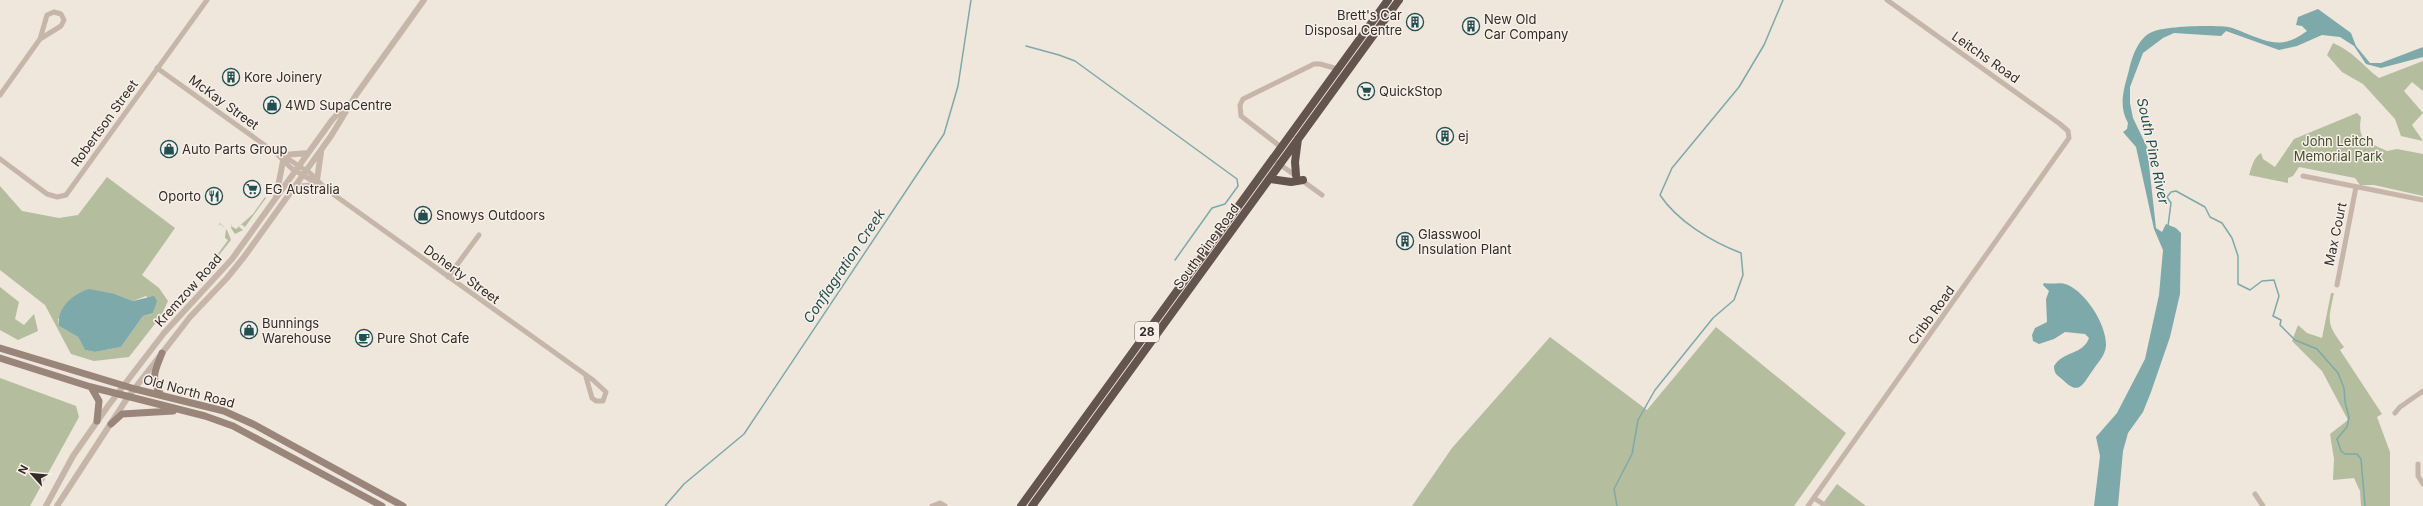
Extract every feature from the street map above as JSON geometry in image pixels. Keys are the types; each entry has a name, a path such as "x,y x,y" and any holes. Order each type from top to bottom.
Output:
{"highway":[{"name":"South Pine Road","path":"1021,506 1388,0"},
{"name":"South Pine Road","path":"1032,506 1399,0"},
{"path":"1296,175 1295,162 1298,139"},
{"path":"1270,179 1291,182 1303,180"}],"main road":[{"name":"Old North Road","path":"0,348 124,386 224,411 255,425 403,506"},
{"path":"161,396 154,381 154,372 162,353"},
{"name":"Old North Road","path":"0,358 91,387 183,410 233,426 382,506"},
{"path":"91,387 99,401 98,421"},
{"path":"111,424 122,414 183,410"}],"street":[{"name":"Robertson Street","path":"0,159 47,194 57,197 66,195 207,0"},
{"name":"Kremzow Road","path":"57,506 128,397 190,317 236,268 321,150 356,95 424,0"},
{"name":"Leitchs Road","path":"1887,0 2060,124 2069,135"},
{"path":"0,95 40,39 46,15 52,12 59,13 63,18 61,26 40,39"},
{"path":"1281,147 1241,116 1240,105 1243,99 1314,64 1338,69"},
{"name":"McKay Street","path":"157,68 304,173"},
{"name":"Kremzow Road","path":"46,506 66,467 117,394 168,328 232,259 332,120 356,95"},
{"name":"Cribb Road","path":"1808,506 2066,146 2069,135"},
{"path":"295,187 317,182 321,150"},
{"path":"276,197 283,158 308,153"},
{"path":"1273,159 1303,180 1322,196"},
{"name":"Doherty Street","path":"304,173 317,182 448,277 586,376 604,389 606,395 603,401 594,400 586,376"},
{"path":"2303,176 2423,200"},
{"name":"Max Court","path":"2337,286 2356,187"},
{"path":"448,277 479,235"},
{"path":"2394,413 2423,391"},
{"path":"2418,464 2418,476 2423,484"},
{"path":"2255,494 2263,506"},
{"path":"1814,498 1826,506"},
{"path":"932,506 940,503 945,506"}],"green space":[{"path":"2333,43 2347,50 2379,78 2423,61 2423,91 2412,82 2404,91 2423,113 2412,125 2423,141 2401,136 2395,119 2363,84 2342,72 2327,55"},
{"name":"John Leitch Memorial Park","path":"2357,113 2361,117 2361,131 2365,140 2387,151 2397,149 2423,154 2423,196 2374,185 2360,185 2355,178 2299,167 2293,176 2288,178 2288,183 2249,175 2254,160 2261,153 2263,159 2275,167 2294,139"},
{"path":"107,177 175,228 142,275 159,288 168,301 161,316 129,357 94,361 71,354 45,305 0,270 0,186 22,211 59,218 78,215","holes":["115,294 133,301 146,296 155,306 153,313 143,316 121,347 95,352 85,350 78,337 59,326 58,319"]},
{"path":"265,197 266,198 245,227 241,224 253,214"},
{"path":"240,225 239,227 243,230 235,234 231,226 236,229"},
{"path":"226,229 231,240 204,274 201,270 205,272 228,240 225,238"},
{"path":"0,287 19,302 15,319 24,325 34,314 38,331 18,340 0,330"},
{"path":"2331,293 2334,293 2330,310 2330,322 2334,333 2344,347 2340,350 2382,414 2377,417 2390,452 2390,506 2361,506 2360,491 2354,478 2333,480 2334,459 2330,434 2348,420 2322,371 2292,341 2298,325 2307,333 2322,338"},
{"path":"1716,327 1846,433 1794,506 1412,506 1452,448 1550,337 1647,410"},
{"path":"0,378 76,406 79,417 30,506 0,506"},
{"path":"1837,484 1866,506 1821,506"}],"water":[{"name":"South Pine River","path":"2318,9 2351,33 2356,46 2370,63 2381,63 2423,47 2423,57 2381,68 2366,64 2354,46 2340,37 2322,35 2297,46 2279,50 2226,31 2221,36 2174,33 2163,38 2143,53 2130,87 2130,103 2133,118 2147,147 2156,228 2162,232 2166,224 2176,228 2181,233 2180,294 2170,337 2151,392 2143,412 2128,433 2123,451 2118,506 2094,506 2100,456 2096,437 2117,413 2145,359 2159,295 2163,250 2154,229 2136,147 2123,132 2127,129 2128,123 2123,110 2125,84 2136,48 2147,35 2152,32 2167,28 2201,26 2228,27 2269,42 2283,42 2298,37 2307,31 2302,26 2296,25 2298,17"},
{"path":"2044,283 2062,283 2075,289 2088,302 2103,329 2106,346 2104,353 2084,383 2077,388 2069,385 2055,373 2054,366 2062,358 2082,347 2089,338 2085,334 2065,332 2054,339 2039,344 2033,341 2032,335 2035,328 2047,322 2046,299 2049,291 2043,285"},
{"path":"89,289 115,294 133,301 154,296 157,301 153,313 143,316 121,347 95,352 85,350 78,337 59,326 60,313 67,303 72,298"}],"waterway":[{"name":"Conflagration Creek","path":"665,506 684,484 744,434 944,134 958,86 971,0"},
{"path":"1617,506 1614,489 1632,454 1638,420 1655,390 1713,318 1734,300 1743,275 1741,253 1718,243 1696,230 1667,205 1660,195 1672,168 1739,87 1764,45 1783,0"},
{"path":"1026,46 1075,61 1237,179 1238,186 1225,204 1212,208 1175,260"},
{"path":"2168,226 2171,203 2167,197 2171,192 2176,191 2205,207 2210,217 2222,223 2232,238 2238,256 2238,284 2250,290 2262,281 2274,280 2279,296 2273,316 2281,320 2280,325 2295,340 2317,349 2338,373 2344,388 2345,402 2349,417 2347,427 2337,439 2341,451 2345,454 2357,454 2361,459 2365,506"}],"place":[{"name":"Brett's Car Disposal Centre","path":"1415,22"},
{"name":"New Old Car Company","path":"1471,26"},
{"name":"Kore Joinery","path":"231,77"},
{"name":"QuickStop","path":"1366,91"},
{"name":"4WD SupaCentre","path":"272,105"},
{"name":"ej","path":"1445,136"},
{"name":"Auto Parts Group","path":"169,149"},
{"name":"EG Australia","path":"252,189"},
{"name":"Oporto","path":"214,196"},
{"name":"Snowys Outdoors","path":"423,215"},
{"name":"Glasswool Insulation Plant","path":"1405,241"},
{"name":"Bunnings Warehouse","path":"249,330"},
{"name":"Pure Shot Cafe","path":"364,338"}]}
